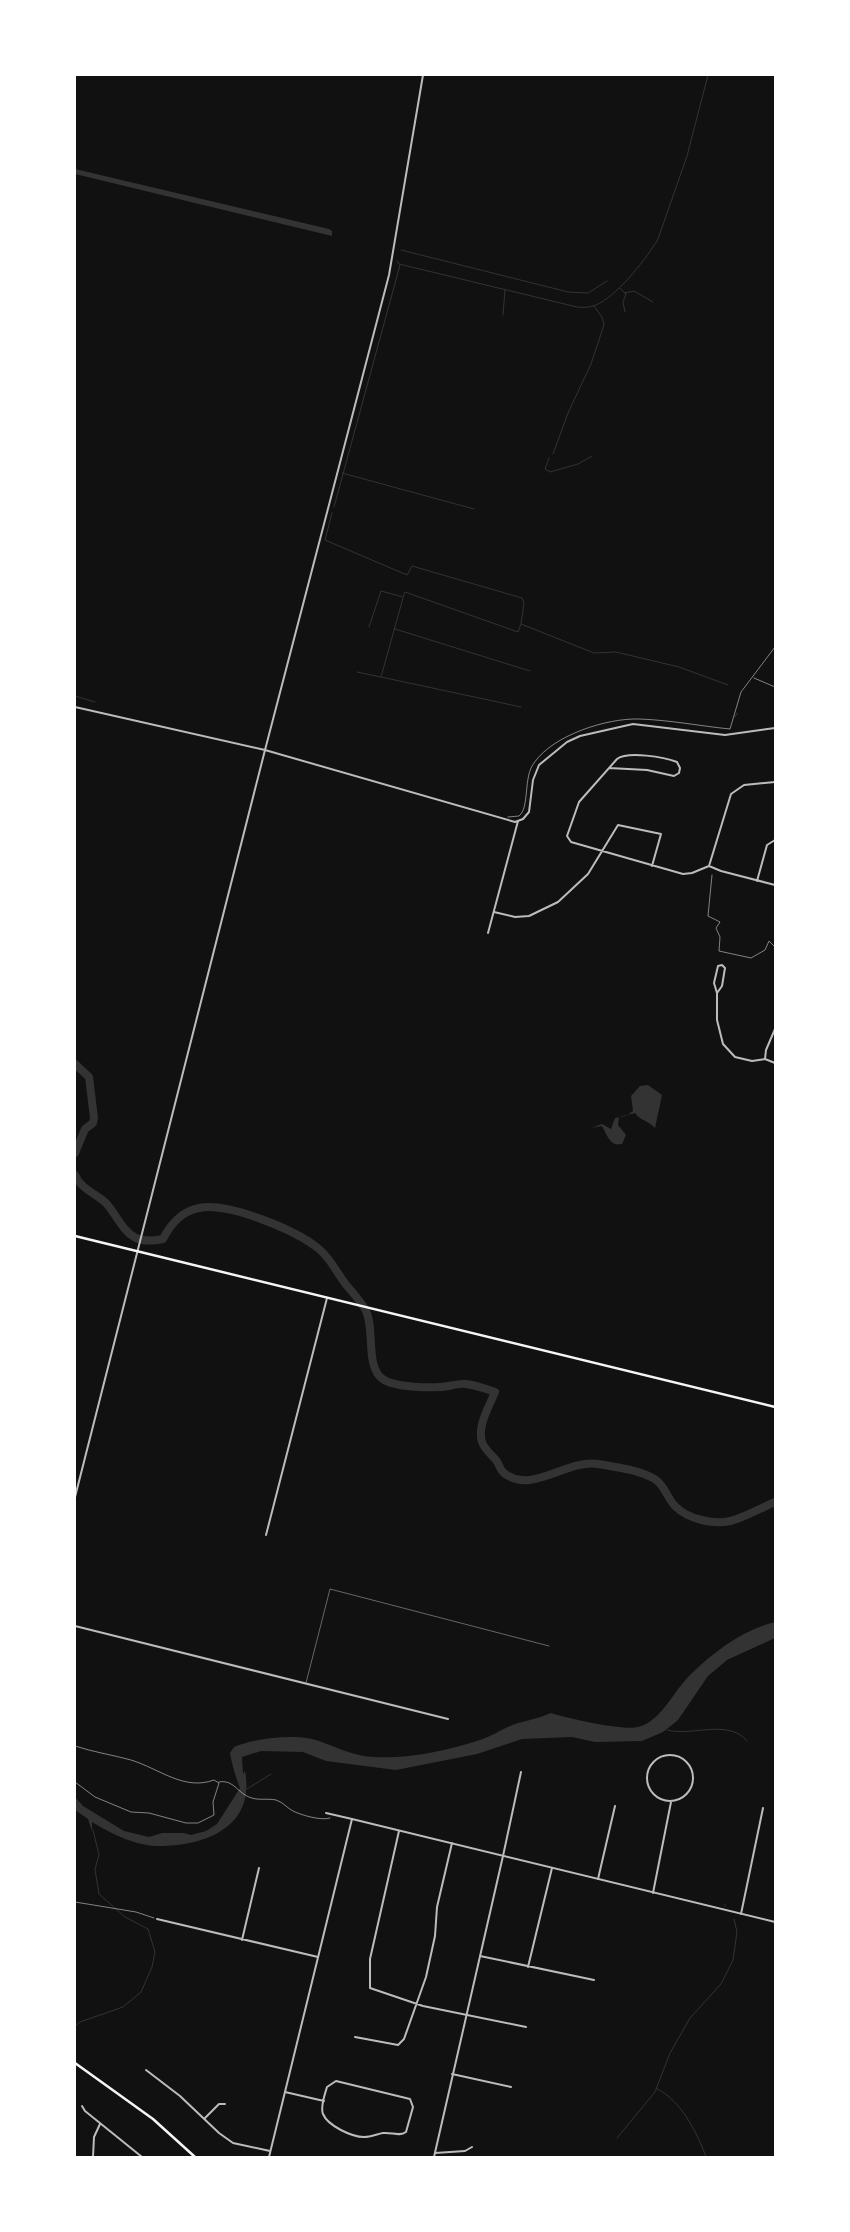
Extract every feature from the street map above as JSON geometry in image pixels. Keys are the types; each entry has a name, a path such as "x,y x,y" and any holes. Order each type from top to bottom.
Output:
{"main road":[{"path":"75,1236 775,1407"},
{"path":"75,2063 153,2119 195,2157"}],"street":[{"path":"75,1497 141,1246 388,275 423,75"},
{"path":"75,707 266,750 504,819 518,821 529,812 533,780 539,765 568,742 580,736 634,724 725,735 775,728"},
{"path":"609,768 616,770 647,770 674,776 677,775 680,768 677,762 670,760 646,756 621,756 609,768 578,802 567,836 569,841 652,866 687,874 709,866 775,885"},
{"path":"709,866 731,794 744,785 775,782"},
{"path":"488,933 518,821"},
{"path":"494,912 522,917 546,909 578,885 595,864 618,825 661,834 652,866"},
{"path":"757,880 767,845 774,840"},
{"path":"717,993 724,976 725,968 722,965 718,966 714,983 717,993 720,1036 727,1051 742,1059 765,1059 775,1063"},
{"path":"765,1059 766,1050 775,1029"},
{"path":"266,1535 327,1298"},
{"path":"75,1626 448,1718"},
{"path":"668,1755 676,1756 686,1762 690,1768 692,1779 689,1790 685,1795 671,1801 663,1800 654,1794 647,1781 648,1770 652,1764 658,1758 668,1755"},
{"path":"434,2157 521,1772"},
{"path":"653,1893 671,1801"},
{"path":"598,1879 614,1806"},
{"path":"742,1914 763,1808"},
{"path":"326,1813 775,1922"},
{"path":"268,2157 352,1820"},
{"path":"399,1831 370,1959 370,1988 418,2004 526,2027"},
{"path":"355,2037 398,2044 404,2040 418,2004 434,1942 437,1907 452,1843"},
{"path":"242,1940 259,1868"},
{"path":"528,1967 552,1868"},
{"path":"156,1919 318,1957"},
{"path":"480,1956 594,1980"},
{"path":"146,2070 233,2143 270,2152"},
{"path":"452,2074 511,2087"},
{"path":"338,2082 405,2097 412,2101 413,2107 409,2127 404,2134 386,2133 364,2138 348,2133 325,2117 322,2110 324,2101 328,2086 338,2082"},
{"path":"285,2092 324,2101"},
{"path":"205,2118 219,2104 225,2104"},
{"path":"82,2106 100,2124 142,2157"},
{"path":"93,2157 94,2136 100,2124"},
{"path":"435,2153 466,2151 472,2147"}],"lane":[{"path":"306,1683 330,1589 549,1646"}],"path":[{"path":"504,819 504,816 516,817 523,813 526,784 532,766 540,756 566,736 582,730 638,719 730,729 741,692 775,646"},
{"path":"752,677 775,687"},
{"path":"712,874 708,916 720,922 716,928 720,937 720,951 751,958 765,950 769,941 775,947"},
{"path":"75,1746 134,1761 183,1782 202,1784 214,1780 218,1782 224,1781 233,1785 246,1796 277,1801 292,1811 308,1816 326,1819 332,1815"},
{"path":"75,1782 93,1795 119,1808 186,1824 198,1823 214,1815 213,1802 218,1782"},
{"path":"75,1902 136,1912 156,1919"}],"shaded area":[{"path":"75,169 329,229 332,231 332,236 75,174"},
{"path":"648,1085 662,1095 655,1128 635,1113 628,1115 633,1111 631,1096 640,1086"},
{"path":"619,1117 618,1125 626,1135 622,1144 612,1142 602,1126 591,1128 602,1124 611,1129 615,1118"},
{"path":"775,1622 775,1638 727,1660 708,1676 678,1720 663,1732 642,1741 595,1742 572,1737 522,1739 477,1754 396,1770 326,1761 303,1752 261,1751 242,1757 246,1791 242,1807 234,1820 208,1838 191,1843 148,1845 131,1841 92,1822 92,1831 88,1819 75,1810 75,1797 83,1806 124,1831 149,1837 162,1833 184,1833 191,1835 206,1831 217,1824 240,1788 230,1753 234,1747 265,1739 300,1737 319,1741 367,1757 400,1757 454,1748 485,1738 513,1725 551,1713 608,1726 638,1727 654,1719 691,1674 710,1657 730,1642 752,1630"}],"waterway":[{"path":"397,261 399,264 577,307 589,307 600,303 616,291 632,274 658,239 687,156 708,75"},
{"path":"401,250 568,292 588,293 607,281"},
{"path":"334,507 400,265"},
{"path":"620,288 626,294 623,302 625,312"},
{"path":"503,315 505,290"},
{"path":"625,293 634,291 653,302"},
{"path":"553,454 568,413 591,364 604,325 602,317 594,306"},
{"path":"549,458 545,469 550,472 578,464 592,456"},
{"path":"342,473 474,509"},
{"path":"332,513 325,540 407,575 412,566 522,598 524,603 521,624 594,653 616,652 679,667 728,685"},
{"path":"369,627 381,591 403,597 405,592 518,632 521,624"},
{"path":"357,672 381,677 403,598"},
{"path":"395,629 530,671"},
{"path":"381,677 521,707"},
{"path":"75,696 95,702"},
{"path":"735,717 737,713"},
{"path":"75,1064 89,1077 94,1118 93,1123 85,1129 75,1153"},
{"path":"75,1175 85,1187 106,1203 123,1227 131,1235 139,1239 150,1241 163,1239 169,1229 182,1215 199,1208 212,1207 244,1213 279,1226 319,1249 365,1309 370,1326 374,1367 384,1380 403,1386 419,1387 443,1387 466,1384 495,1392 482,1423 482,1442 503,1472 515,1479 538,1479 574,1466 586,1464 628,1469 656,1480 673,1504 687,1515 716,1522 735,1520 775,1502"},
{"path":"667,1730 677,1732 720,1729 739,1734 747,1741"},
{"path":"247,1789 271,1774"},
{"path":"75,2026 80,2022 123,2007 141,1992 152,1967 155,1952 148,1929 125,1917 99,1894 95,1869 99,1855 93,1830"},
{"path":"617,2138 655,2092 670,2053 690,2018 721,1984 733,1960 737,1932 734,1919"},
{"path":"657,2089 681,2109 693,2128 706,2157"}]}
